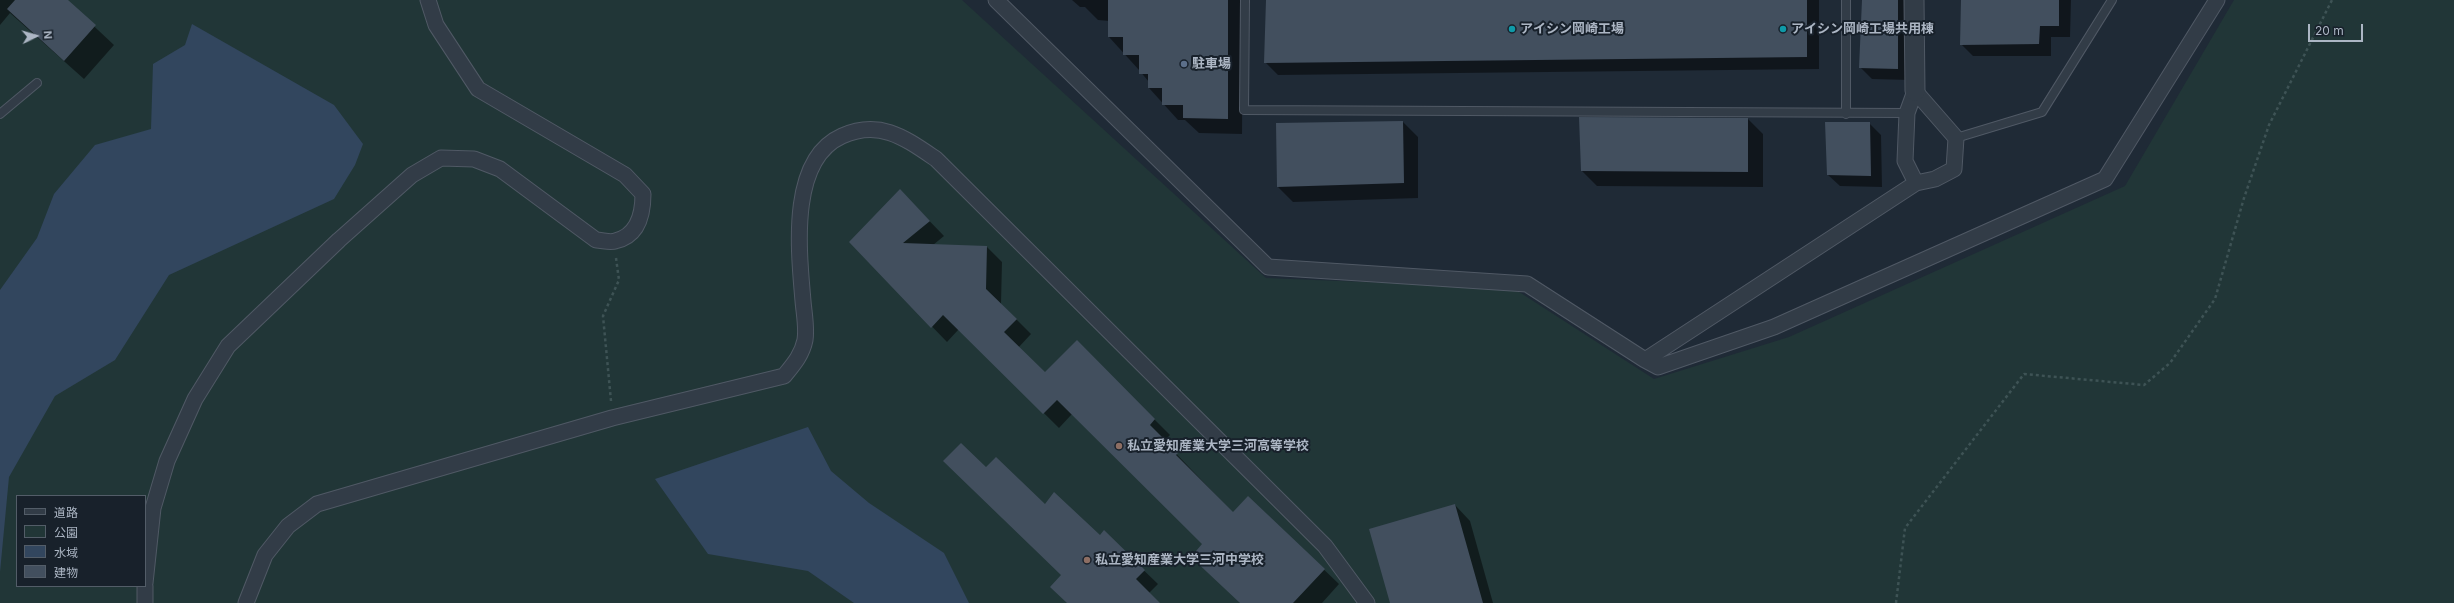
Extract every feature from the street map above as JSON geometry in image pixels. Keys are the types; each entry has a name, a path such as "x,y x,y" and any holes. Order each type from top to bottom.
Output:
{"street":[{"path":"146,575 153,508 167,461 195,399 228,346 339,240 412,175 441,158 474,159 500,169 596,240 615,242 631,233 643,214 643,194 625,175 478,89 436,25 428,0"},
{"path":"996,0 1268,268 1527,284 1658,367 1774,327 2105,179 2217,0"},
{"path":"1914,0 1915,91 1907,113 1905,161 1916,184"},
{"path":"1645,360 1916,184 1935,179 1954,169 1956,138 1915,91"},
{"path":"246,603 265,555 288,526 317,504 612,418 784,376 798,359 805,339 798,238 805,187 816,158 833,140 850,132 874,129 901,135 936,159 1325,546 1367,603"},
{"path":"145,587 145,603"}],"lane":[{"path":"1245,0 1244,110 1846,114 1907,113"},
{"path":"1846,0 1846,114"},
{"path":"1956,138 2042,112 2112,0"},
{"path":"0,114 37,83"}],"path":[{"path":"1896,603 1905,528 2024,374 2144,385 2170,363 2216,299 2244,198 2269,125 2332,0"},
{"path":"612,418 604,316 619,280 615,242"}],"green space":[{"path":"0,0 962,0 1266,278 1513,288 1654,379 1789,337 2125,186 2234,0 2454,0 2454,603 0,603"}],"water":[{"path":"192,24 334,105 363,144 355,165 334,199 169,275 115,360 55,396 9,477 0,572 0,290 37,238 54,194 95,145 151,129 153,64 185,45"},
{"path":"808,427 831,471 869,503 944,553 969,603 854,603 808,571 708,554 655,479"}],"building":[{"path":"15,0 68,0 96,25 64,61 7,9"},
{"name":"駐車場","path":"1108,0 1228,0 1228,119 1183,118 1183,105 1162,105 1162,88 1148,88 1148,74 1139,74 1139,55 1123,55 1123,37 1108,37"},
{"name":"アイシン岡崎工場","path":"1266,0 1807,0 1807,57 1264,63"},
{"path":"1862,0 1898,0 1898,69 1859,68"},
{"path":"1961,0 2059,0 2059,26 2040,26 2039,44 1960,45"},
{"path":"1579,117 1748,118 1748,172 1581,171"},
{"path":"1403,121 1404,183 1277,187 1276,123"},
{"path":"1825,122 1870,122 1871,176 1827,175"},
{"path":"900,189 930,221 903,243 987,246 986,289 1017,319 1004,332 1045,372 1077,340 1155,419 1150,425 1178,453 1176,455 1233,512 1248,496 1325,569 1293,603 1240,603 1191,557 1202,544 1057,400 1043,414 943,315 931,328 849,242"},
{"path":"961,443 986,467 996,457 1045,504 1054,492 1100,535 1104,530 1145,570 1136,579 1160,603 1067,603 1050,587 1061,575 943,461"},
{"path":"1455,504 1483,603 1390,603 1369,529"}],"place":[{"name":"アイシン岡崎工場","path":"1512,29"},
{"name":"アイシン岡崎工場共用棟","path":"1783,29"},
{"name":"駐車場","path":"1184,64"},
{"name":"私立愛知産業大学三河高等学校","path":"1119,446"},
{"name":"私立愛知産業大学三河中学校","path":"1087,560"}]}
